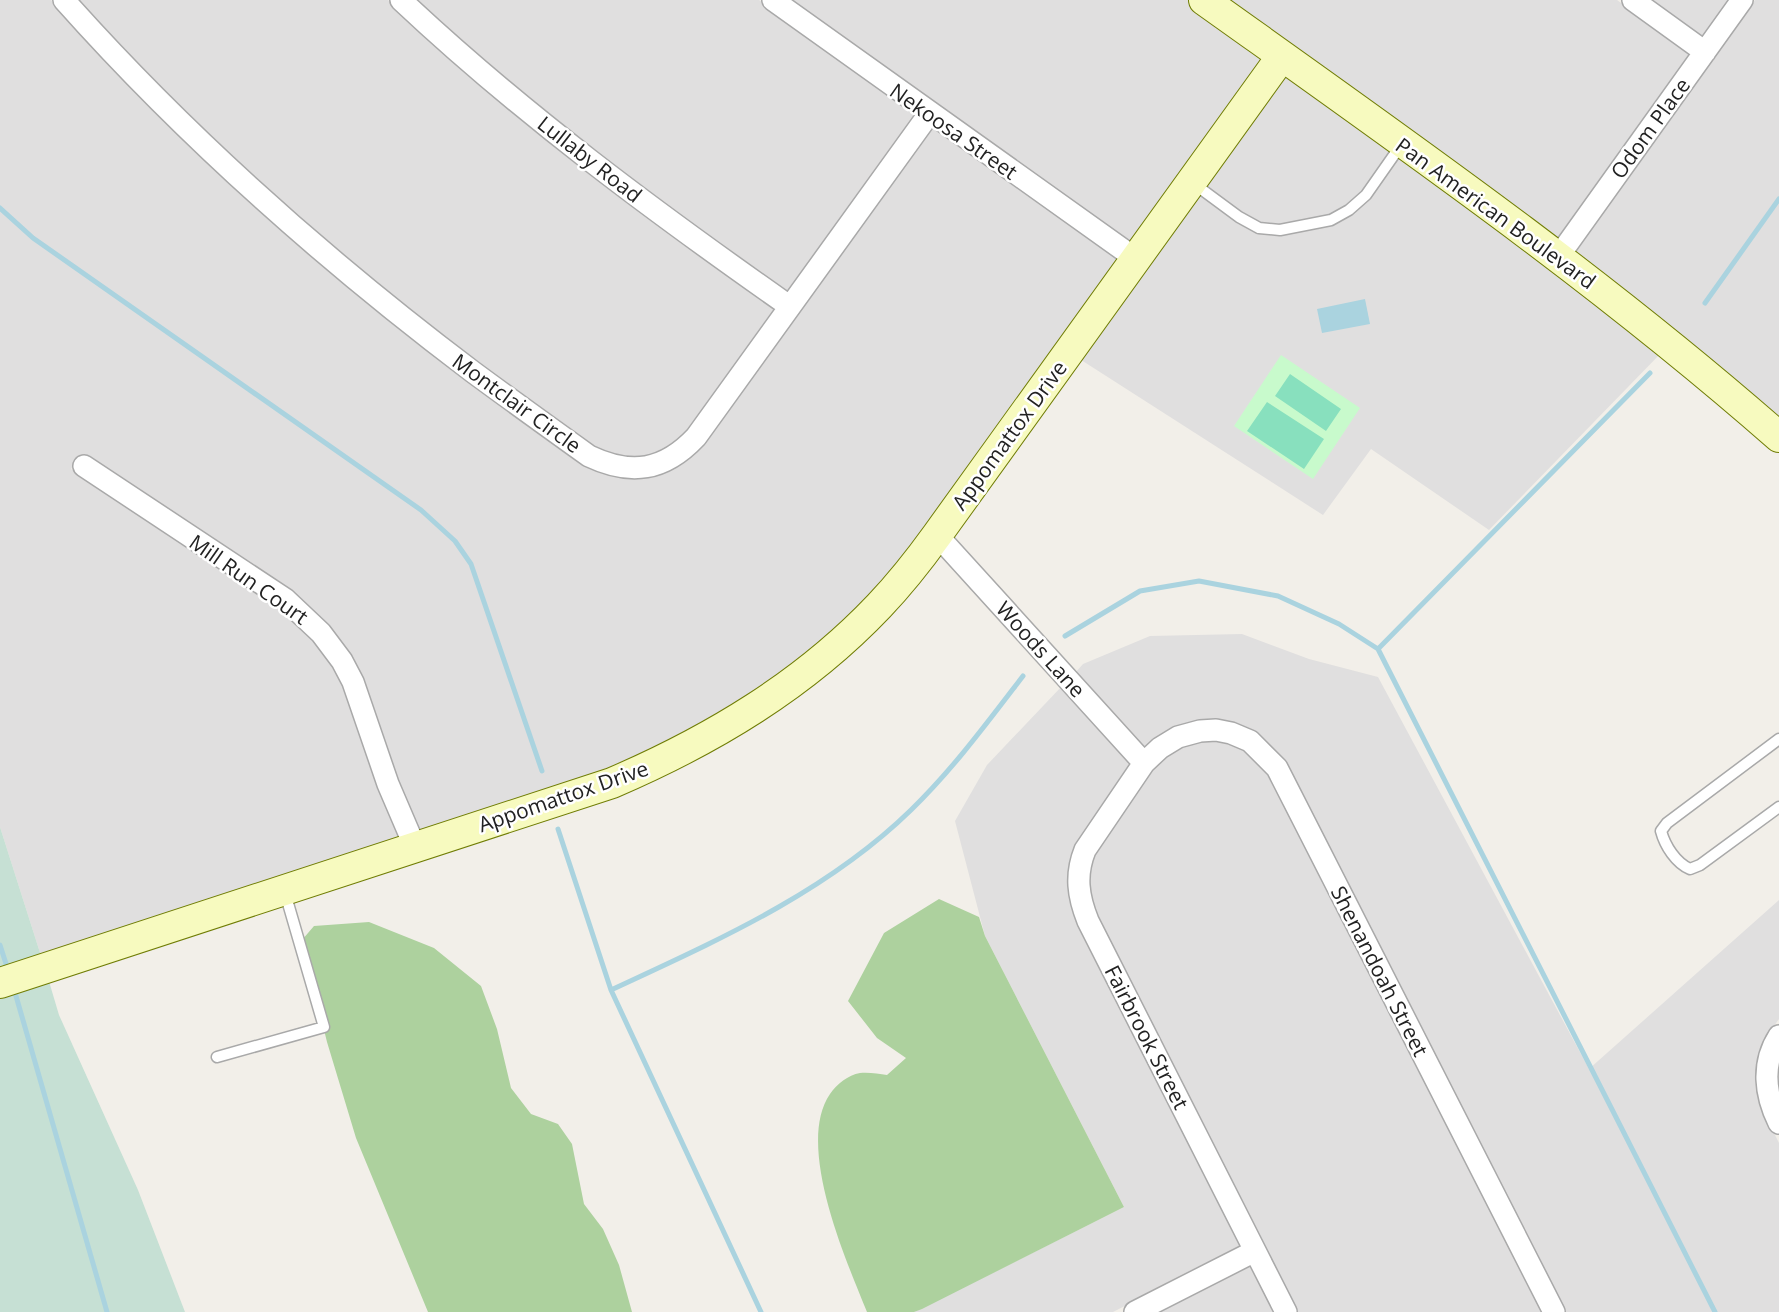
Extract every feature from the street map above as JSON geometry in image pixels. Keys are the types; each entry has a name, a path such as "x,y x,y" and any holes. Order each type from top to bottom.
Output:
{"street":[{"name":"Montclair Circle","path":"64,0 187,128 292,225 403,318 473,372 589,456 622,468 647,467 667,460 685,449 696,437 929,114"},
{"name":"Lullaby Road","path":"401,0 526,110 789,306"},
{"name":"Nekoosa Street","path":"773,0 929,114 1136,259"},
{"name":"Pan American Boulevard","path":"1205,0 1558,257 1658,334 1779,437"},
{"path":"1633,0 1705,52"},
{"name":"Odom Place","path":"1558,257 1742,0"},
{"name":"Appomattox Drive","path":"0,984 612,783 670,758 785,689 843,642 879,606 937,536 1282,56"},
{"name":"Mill Run Court","path":"84,466 285,599 321,633 342,661 353,682 388,785 415,847"},
{"name":"Woods Lane","path":"937,536 1144,763"},
{"name":"Shenandoah Street","path":"1144,763 1160,748 1178,737 1200,730 1216,730 1250,741 1277,768 1554,1312"},
{"name":"Fairbrook Street","path":"1144,763 1085,850 1077,877 1082,905 1286,1312"},
{"path":"1779,1036 1768,1061 1766,1076 1771,1108 1779,1123"},
{"path":"1135,1312 1255,1251"}],"lane":[{"path":"1191,182 1259,228 1280,230 1331,220 1349,211 1366,195 1402,143"},
{"path":"1779,739 1667,823 1661,831 1663,840 1681,865 1690,869 1700,865 1779,807"},
{"path":"217,1057 324,1027 284,890"}],"shaded area":[{"path":"0,0 51,0 82,35 584,463 663,473 691,457 704,443 932,127 1122,261 895,574 806,660 665,750 420,835 398,782 362,679 290,592 81,454 71,469 279,606 302,626 323,650 344,685 403,841 42,959 0,827"},
{"path":"76,0 388,0 428,38 776,308 678,442 662,452 644,458 623,458 594,448 409,311 298,218 194,122"},
{"path":"415,0 759,0 915,115 786,293 606,161 532,103"},
{"path":"788,0 1189,0 1269,57 1133,246"},
{"path":"1220,0 1617,0 1691,54 1555,243"},
{"path":"1648,0 1730,0 1702,39"},
{"path":"1755,0 1779,0 1779,425 1571,255"},
{"path":"1285,69 1663,351 1489,530 1371,449 1323,515 1078,358"},
{"path":"1242,634 1309,659 1378,677 1589,1069 1779,900 1779,1019 1766,1037 1756,1074 1757,1093 1763,1111 1779,1143 1779,1312 1565,1312 1286,765 1235,725 1144,749 1075,673 1083,664 1150,636"},
{"path":"1062,686 1131,764 1075,846 1068,875 1073,908 1242,1246 1113,1312 914,1312 1124,1207 985,936 955,821 987,765"},
{"path":"1216,739 1245,749 1269,773 1544,1312 1296,1312 1097,918 1091,903 1087,878 1094,854 1152,770 1167,755 1183,746"},
{"path":"1251,1264 1275,1312 1157,1312"}],"green space":[{"path":"1281,355 1360,408 1313,479 1234,426"},
{"path":"1290,374 1341,409 1326,431 1275,396"},
{"path":"1267,402 1324,439 1304,469 1247,431"},
{"path":"0,827 42,959 0,973"},
{"path":"939,899 979,917 985,936 1124,1207 922,1309 914,1312 867,1312 847,1263 828,1203 818,1142 821,1116 830,1094 843,1080 860,1073 887,1075 906,1058 877,1038 848,1001 884,933"},
{"path":"369,922 434,948 481,986 497,1029 511,1088 531,1114 558,1124 572,1144 584,1204 603,1229 619,1265 632,1312 428,1312 356,1138 327,1042 302,940 314,926"},
{"path":"48,978 59,1015 138,1190 185,1312 0,1312 0,994"}],"water":[{"path":"1365,299 1370,324 1322,333 1317,309"}],"waterway":[{"path":"1705,303 1779,199"},
{"path":"0,208 33,238 421,510 455,541 471,564 542,771"},
{"path":"1378,649 1650,373"},
{"path":"1065,636 1140,591 1199,581 1278,596 1339,624 1378,649 1715,1312"},
{"path":"611,990 768,913 806,891 878,840 941,778 1023,676"},
{"path":"558,829 611,990 761,1312"},
{"path":"0,945 8,970"},
{"path":"14,989 107,1312"}]}
